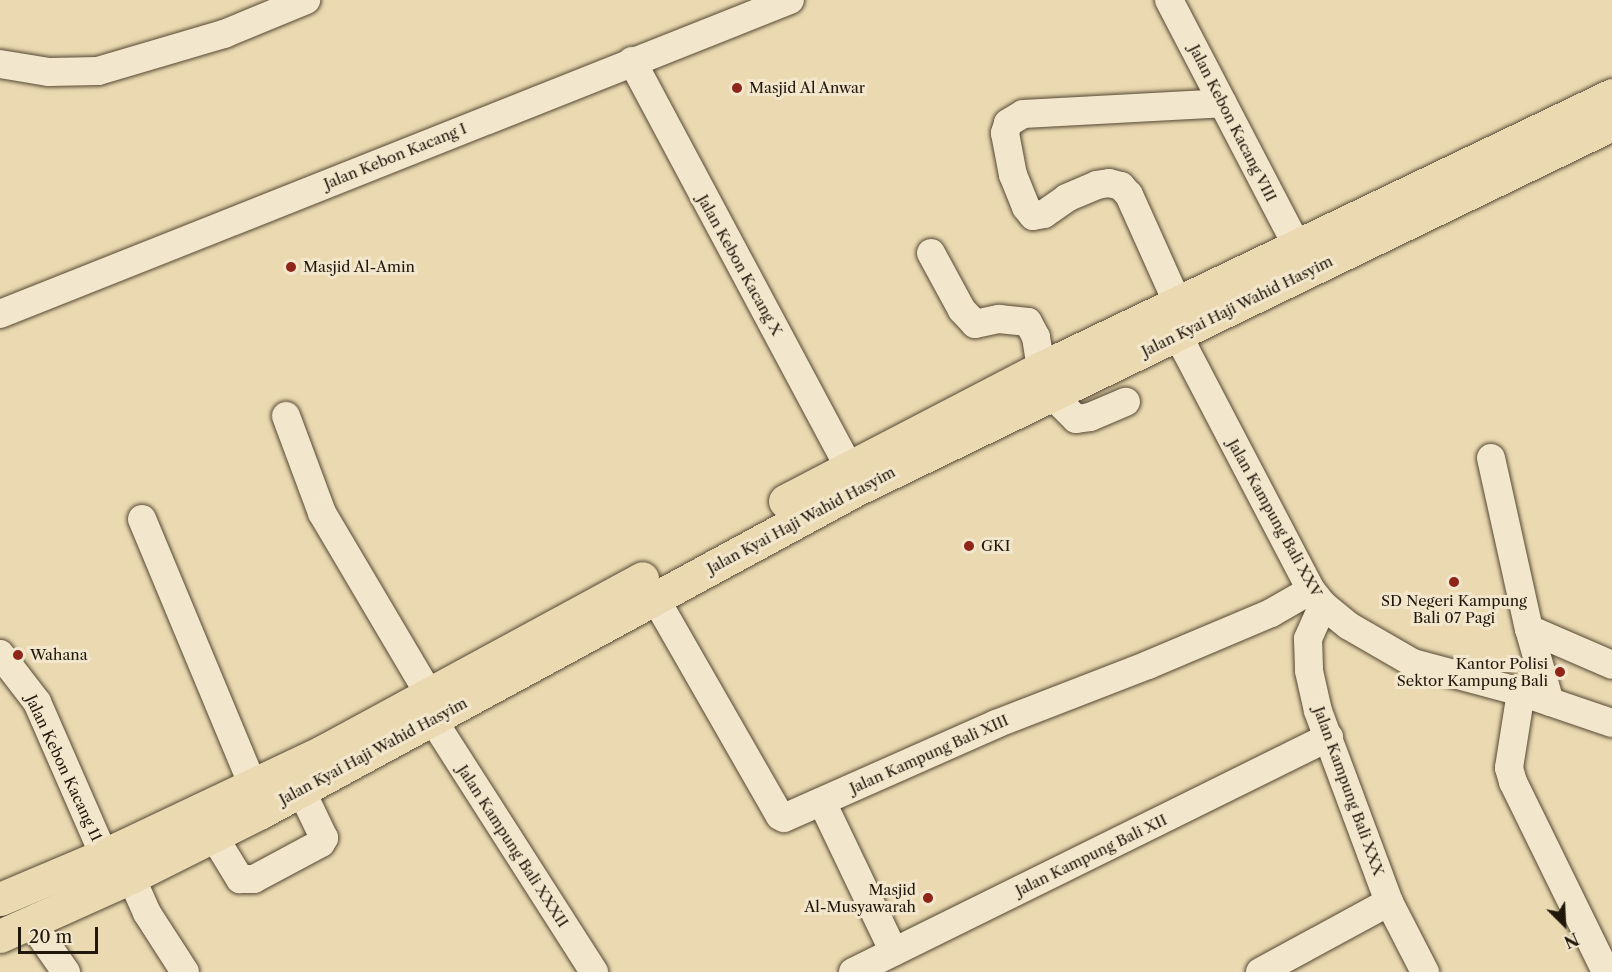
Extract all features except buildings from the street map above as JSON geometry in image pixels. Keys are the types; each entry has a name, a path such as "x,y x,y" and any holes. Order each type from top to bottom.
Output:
{"main road":[{"name":"Jalan Kyai Haji Wahid Hasyim","path":"0,899 104,855 431,707 655,598 857,489 1046,382 1175,315 1297,246 1612,117"},
{"name":"Jalan Kyai Haji Wahid Hasyim","path":"1175,315 1612,117"},
{"name":"Jalan Kyai Haji Wahid Hasyim","path":"0,936 131,877 301,790 431,707 849,466 1046,382"}],"street":[{"path":"0,64 49,72 98,71 224,34 306,0"},
{"name":"Jalan Kebon Kacang I","path":"0,314 632,61 738,9 790,0"},
{"name":"Jalan Kebon Kacang VIII","path":"1169,0 1297,246"},
{"name":"Jalan Kebon Kacang X","path":"632,61 849,466"},
{"name":"Jalan Kampung Bali XXV","path":"1223,103 1158,109 1023,114 1008,123 1005,133 1013,175 1026,207 1033,216 1044,214 1067,198 1097,185 1109,183 1121,186 1129,195 1175,315 1317,597 1348,626 1413,663 1521,692 1612,723"},
{"path":"931,253 962,310 975,324 999,319 1028,322 1036,337 1046,382 1076,419 1090,417 1126,402"},
{"name":"Jalan Kampung Bali XXXII","path":"286,416 322,513 431,707 594,972"},
{"path":"1491,458 1529,630 1550,702"},
{"path":"142,519 253,786"},
{"name":"Jalan Kampung Bali XXX","path":"1317,597 1308,639 1309,671 1318,711 1389,902 1425,972"},
{"name":"Jalan Kampung Bali XIII","path":"655,598 780,816 789,818 996,724 1148,665 1271,613 1317,597"},
{"path":"1529,630 1612,665"},
{"name":"Jalan Kebon Kacang 11","path":"0,654 11,683 37,702 104,855"},
{"path":"1521,692 1510,756 1511,775 1606,972"},
{"name":"Jalan Kampung Bali XII","path":"853,972 1329,738"},
{"path":"213,835 240,879 254,879 321,843 324,838 301,790"},
{"path":"822,802 894,952"},
{"path":"131,877 147,913 185,972"},
{"path":"1260,972 1389,902"},
{"path":"31,922 66,972"}],"place":[{"name":"Masjid Al Anwar","path":"737,88"},
{"name":"Masjid Al-Amin","path":"291,267"},
{"name":"GKI","path":"969,546"},
{"name":"SD Negeri Kampung Bali 07 Pagi","path":"1454,582"},
{"name":"Wahana","path":"18,655"},
{"name":"Kantor Polisi Sektor Kampung Bali","path":"1560,672"},
{"name":"Masjid Al-Musyawarah","path":"928,898"}]}
